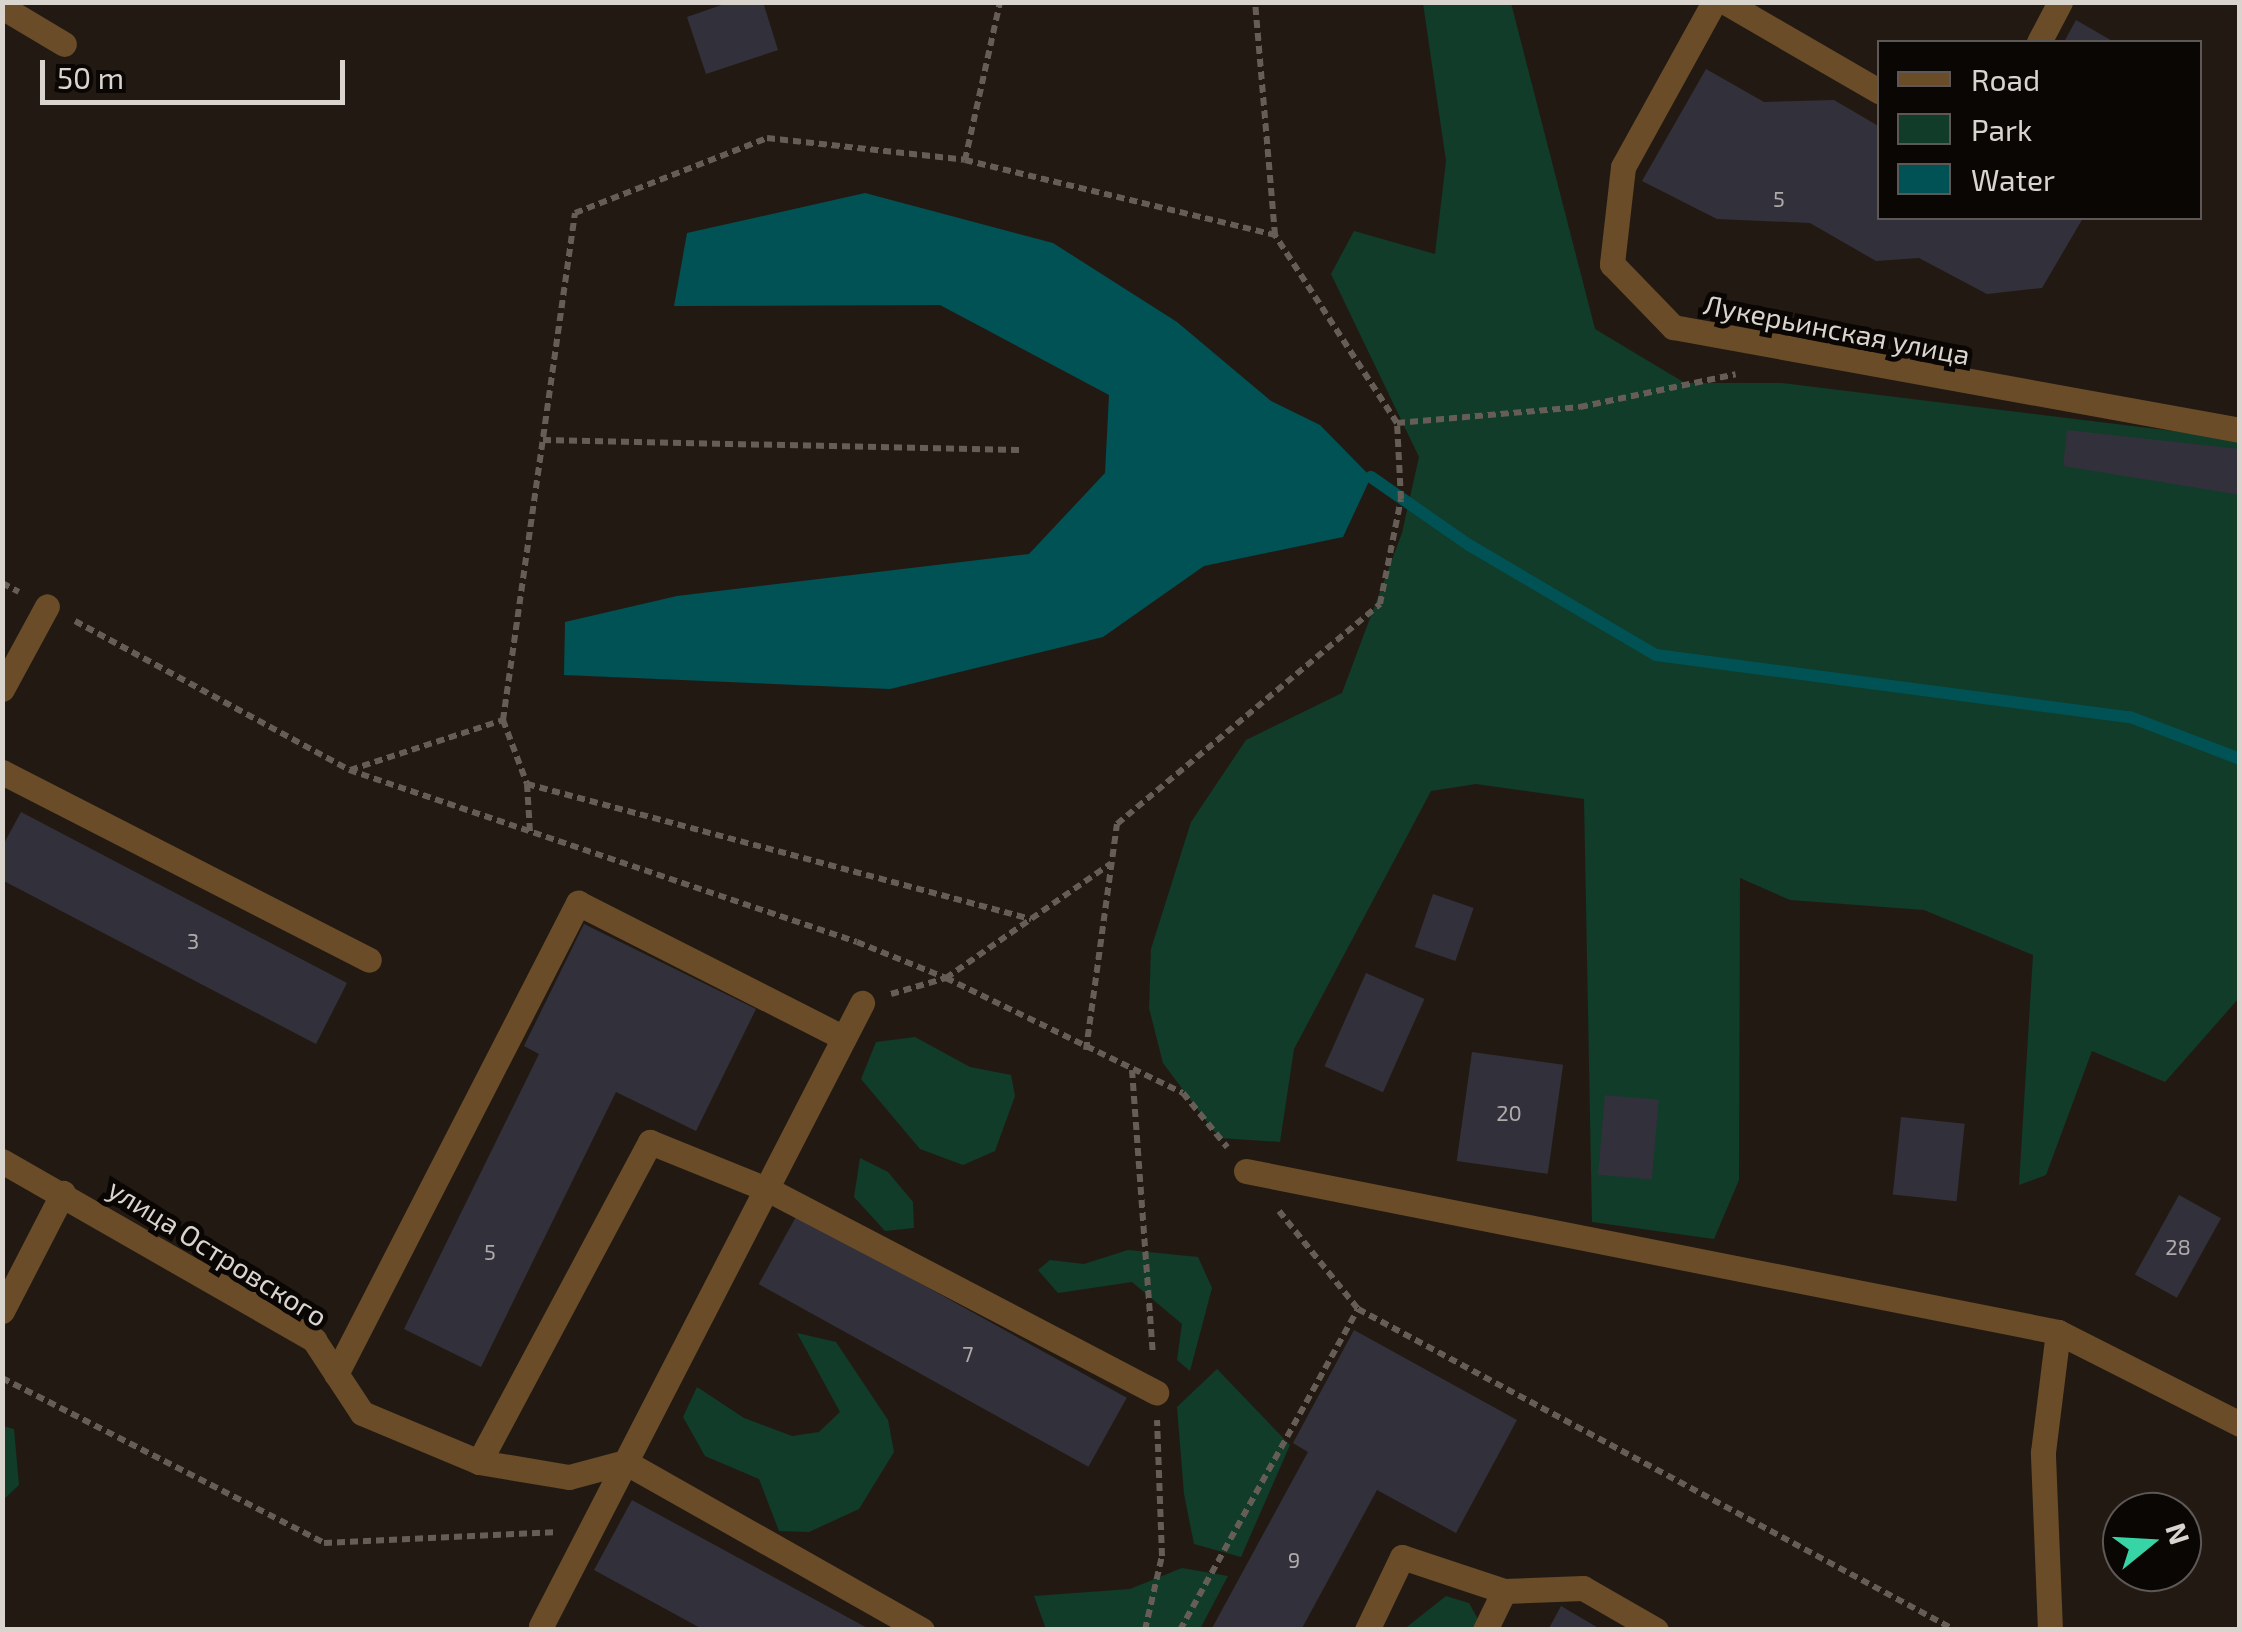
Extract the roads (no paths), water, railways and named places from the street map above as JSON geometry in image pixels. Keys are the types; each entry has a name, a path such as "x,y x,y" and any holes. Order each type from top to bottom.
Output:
{"street":[{"name":"Лукерьинская улица","path":"1714,2 1624,166 1612,264 1674,327 2240,430"},
{"path":"1726,2 1877,90"},
{"path":"2040,40 2060,2"},
{"path":"2,6 64,44"},
{"path":"2,689 47,606"},
{"path":"2,772 369,960"},
{"path":"336,1374 578,903 844,1038"},
{"path":"541,1626 862,1003"},
{"path":"479,1462 650,1142 768,1190 1156,1392"},
{"name":"улица Островского","path":"2,1160 314,1340 362,1412 479,1462 569,1477 625,1462"},
{"path":"1246,1171 2058,1332 2240,1424"},
{"path":"2,1311 63,1193"},
{"path":"2050,1630 2043,1452 2058,1332"},
{"path":"625,1462 922,1630"},
{"path":"1367,1630 1402,1557 1504,1591 1583,1588 1656,1630"},
{"path":"1484,1630 1504,1591"}],"water":[{"path":"865,193 1053,243 1177,322 1271,401 1320,425 1371,477 1343,537 1204,566 1103,637 890,689 564,675 565,622 677,596 1029,554 1105,473 1109,395 940,305 674,306 687,233"}],"waterway":[{"path":"1371,477 1469,545 1656,655 2130,717 2240,759"}]}
